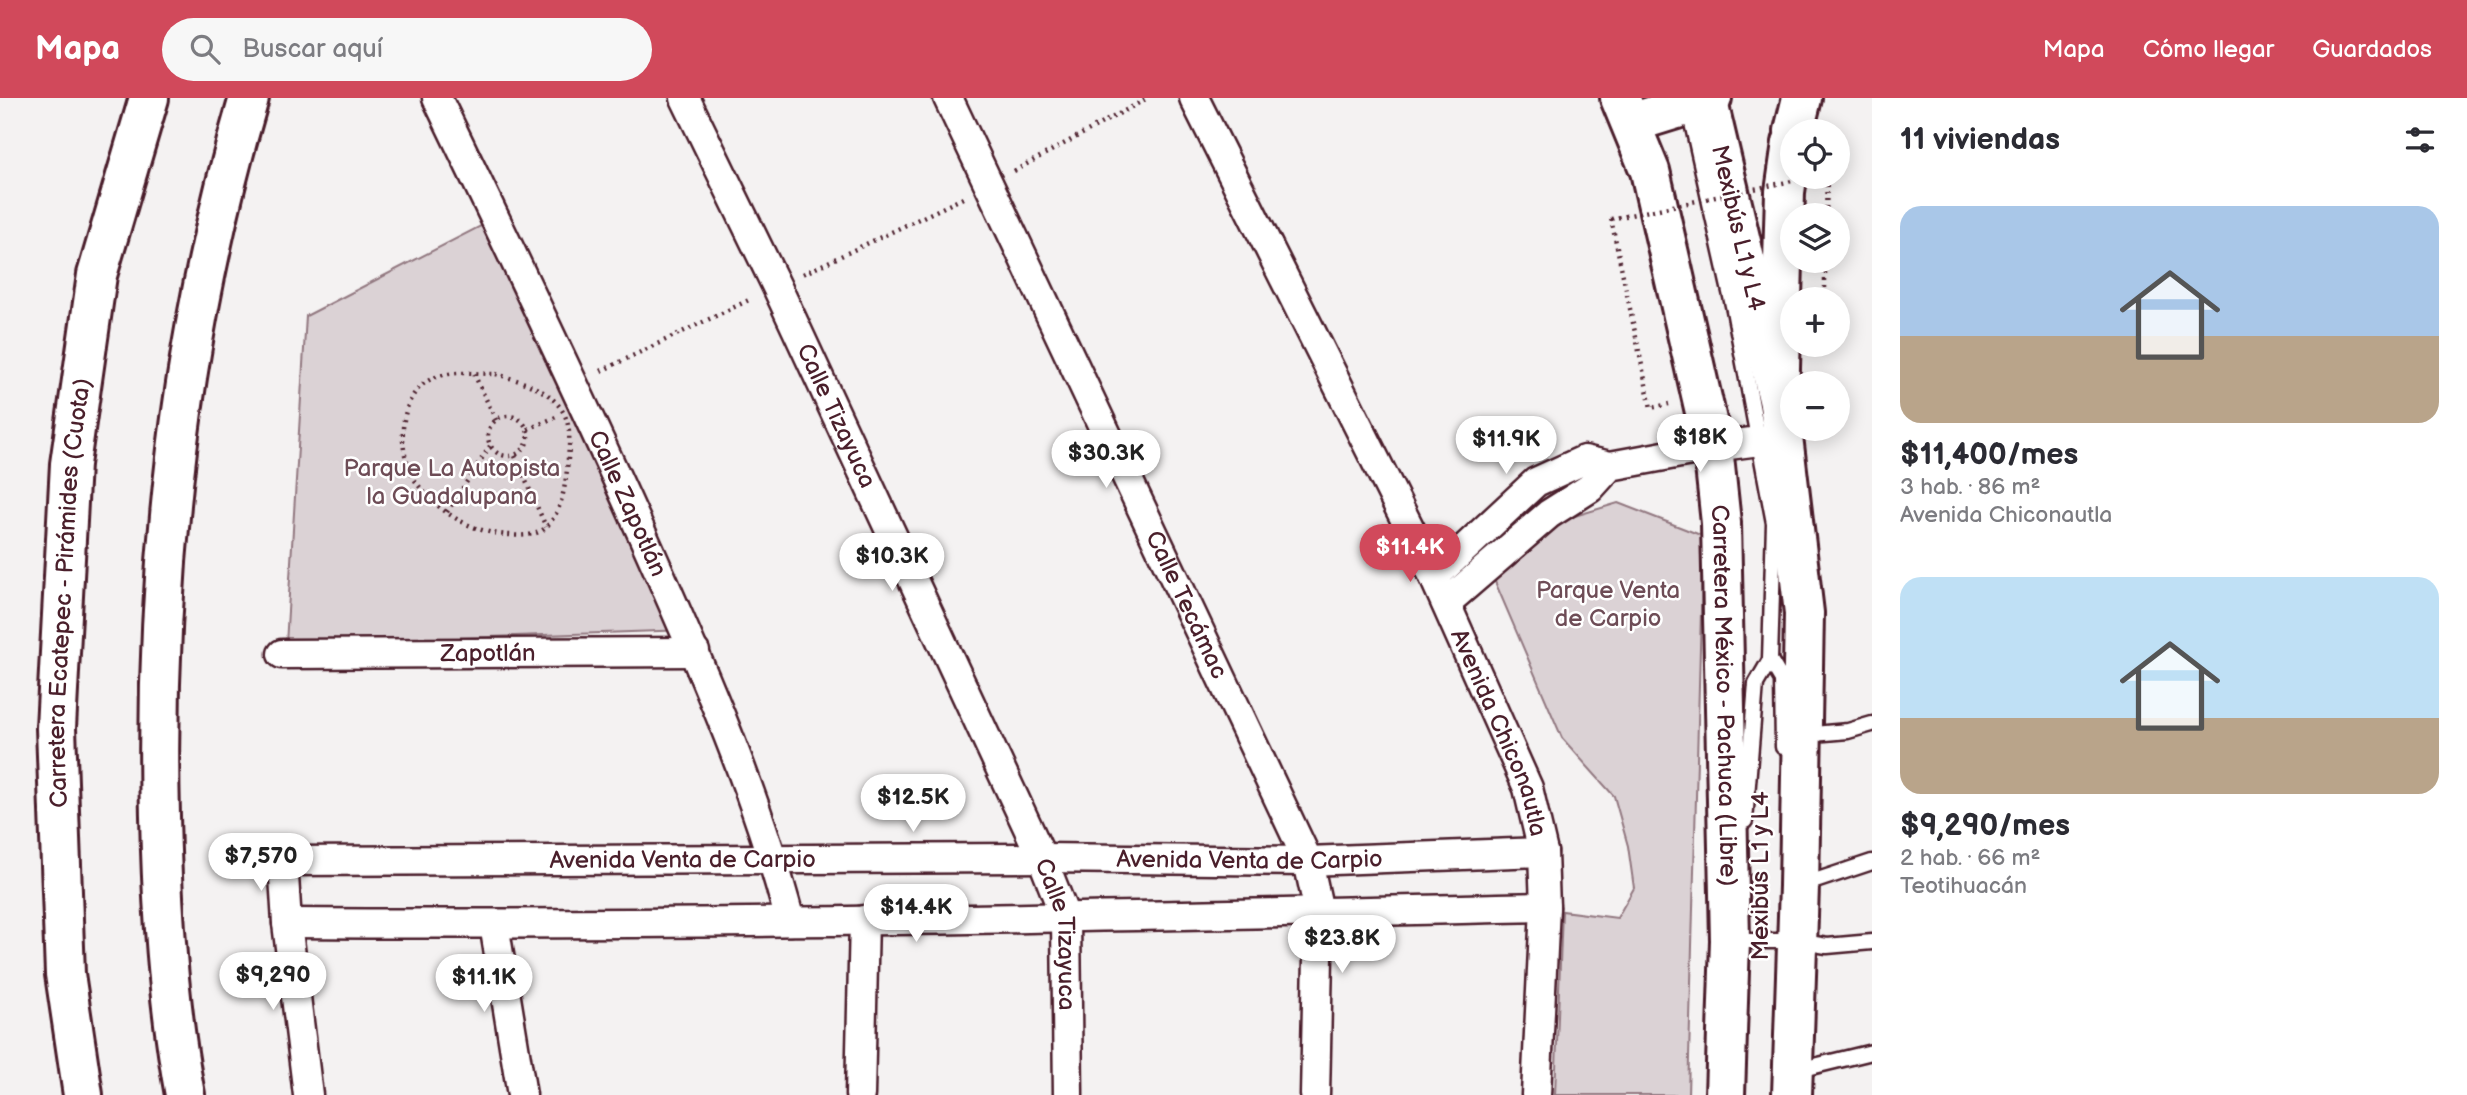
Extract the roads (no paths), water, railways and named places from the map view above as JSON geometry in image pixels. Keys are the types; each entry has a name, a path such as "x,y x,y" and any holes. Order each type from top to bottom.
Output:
{"main road":[{"name":"Carretera Ecatepec - Pirámides (Cuota)","path":"83,1095 65,974 56,729 70,464 97,275 149,98"},
{"path":"186,1095 177,1051 162,897 158,728 163,597 176,458 198,315 229,167 250,98"},
{"path":"1797,119 1802,98"},
{"path":"1625,105 1700,100 1774,428 1804,613 1792,749 1799,886 1787,936 1788,1087"},
{"name":"Carretera México - Pachuca (Libre)","path":"1625,105 1650,171 1713,447 1721,523 1732,941 1725,1095"},
{"path":"1774,428 1785,189"}],"street":[{"name":"Calle Zapotlán","path":"437,98 574,384 695,652 774,860 790,921"},
{"name":"Calle Tizayuca","path":"685,98 777,287 1042,858 1066,919 1068,1095"},
{"name":"Calle Tecámac","path":"948,98 1308,860 1319,912 1315,1095"},
{"name":"Avenida Chiconautla","path":"1194,98 1434,577 1528,788 1543,852 1545,907 1536,1095"},
{"path":"1434,577 1536,482 1584,460 1610,466 1713,447 1774,428"},
{"path":"1446,603 1549,514 1590,488 1610,466"},
{"name":"Zapotlán","path":"282,654 695,652"},
{"name":"Avenida Venta de Carpio","path":"286,923 284,861 1042,858 1308,860 1543,852"},
{"path":"308,1095 286,923 1066,919 1545,907"},
{"path":"860,1095 864,920"},
{"path":"494,924 522,1095"}],"lane":[{"name":"Mexibús L1 y L4","path":"1731,1095 1732,941 1756,684 1770,660 1774,428"},
{"name":"Mexibús L1 y L4","path":"1770,660 1783,680 1792,749"},
{"path":"1792,749 1872,723"},
{"path":"1799,886 1872,862"},
{"path":"1732,941 1787,936 1827,946 1872,943"},
{"path":"1788,1087 1872,1052"}],"park label":[{"name":"Parque La Autopista la Guadalupana","path":"452,482"},
{"name":"Parque Venta de Carpio","path":"1608,604"}]}
